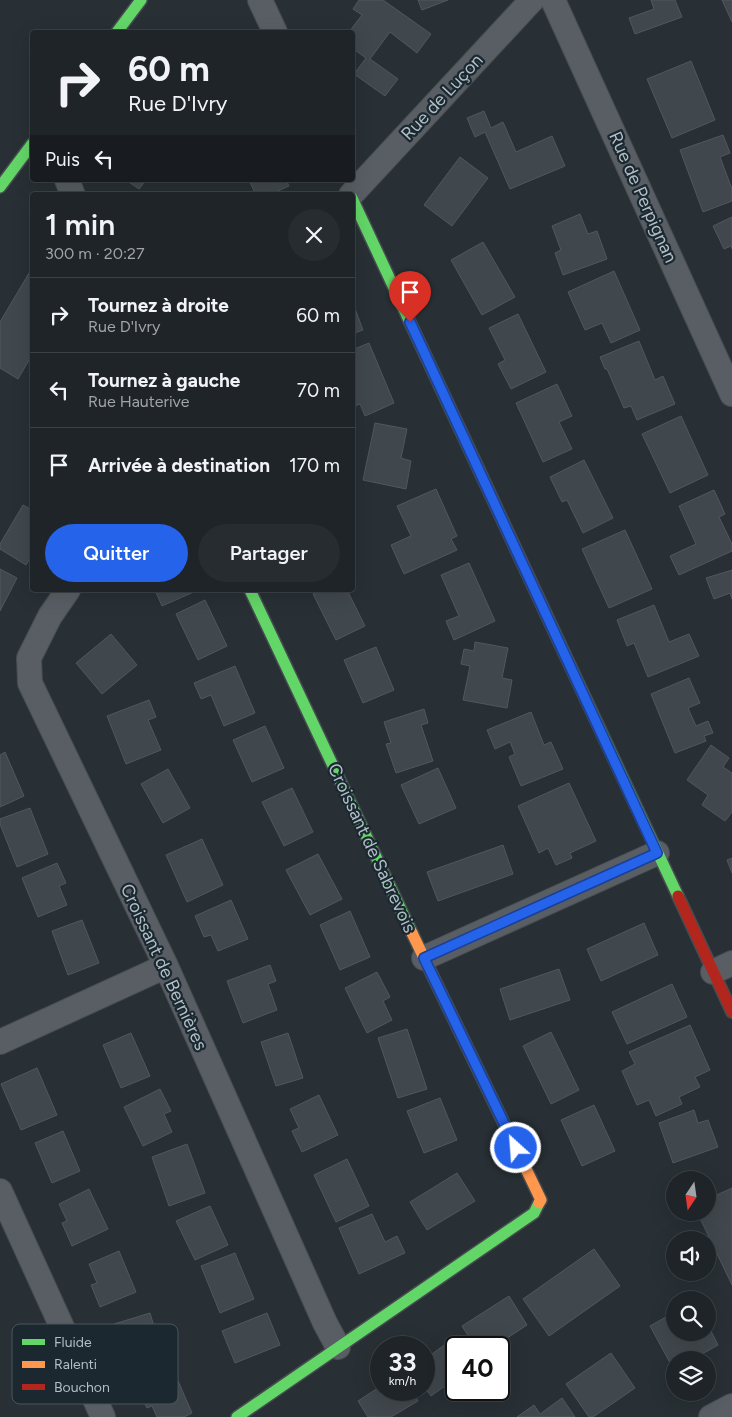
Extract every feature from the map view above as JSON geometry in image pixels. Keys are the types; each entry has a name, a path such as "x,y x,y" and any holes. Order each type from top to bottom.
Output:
{"street":[{"path":"119,30 142,0"},
{"path":"260,0 274,30"},
{"name":"Rue de Luçon","path":"355,192 532,0"},
{"name":"Rue de Perpignan","path":"553,0 732,394"},
{"path":"0,187 30,147"},
{"path":"355,205 657,853 722,968 732,1012"},
{"name":"Croissant de Bernières","path":"67,592 50,616 29,658 30,684 166,966 325,1323 338,1347"},
{"name":"Croissant de Sabrevois","path":"237,1417 534,1213 541,1200 251,592"},
{"path":"424,958 657,853"},
{"path":"0,1042 166,966"},
{"path":"0,1192 60,1324"},
{"path":"97,1404 103,1417"},
{"path":"711,1417 732,1406"}],"building":[{"path":"359,0 383,0 431,34 417,53 390,32 370,59 398,79 385,96 355,75 366,58 355,50 355,30 351,30 362,15 353,9"},
{"path":"418,0 448,0 422,10"},
{"path":"651,0 675,0 682,17 635,34 629,18 654,9"},
{"path":"722,0 732,0 732,22"},
{"path":"691,61 715,120 672,138 647,79"},
{"path":"484,111 491,128 503,122 516,152 552,136 565,166 510,189 485,132 475,137 467,118"},
{"path":"723,135 730,153 720,157 732,189 732,201 703,212 680,150"},
{"path":"460,157 488,178 452,226 424,205"},
{"path":"129,182 144,182 139,189"},
{"path":"250,182 287,182 289,186 276,192 255,192"},
{"path":"580,214 588,234 597,231 607,259 563,275 555,253 561,250 552,226"},
{"path":"732,217 732,249 731,246 724,249 713,226"},
{"path":"483,242 515,297 482,315 451,260"},
{"path":"30,271 30,358 18,379 0,368 0,322"},
{"path":"614,271 640,330 611,343 602,323 585,330 568,292"},
{"path":"355,309 363,330 355,333"},
{"path":"518,314 546,372 511,389 498,364 505,360 489,328"},
{"path":"639,341 655,380 663,376 675,404 637,420 631,406 624,408 600,357"},
{"path":"369,343 394,403 365,416 360,404 355,406 355,349"},
{"path":"557,384 572,416 559,422 572,449 543,462 516,403"},
{"path":"681,416 708,475 670,493 642,434"},
{"path":"375,423 407,429 401,458 411,461 406,489 363,480"},
{"path":"584,460 613,518 583,533 567,500 562,502 550,477"},
{"path":"436,489 457,536 451,539 457,550 404,574 391,545 411,536 397,506"},
{"path":"714,490 725,514 719,517 732,544 732,551 679,575 670,556 696,544 679,506"},
{"path":"23,505 30,509 30,558 26,565 0,549 0,544"},
{"path":"625,530 652,589 609,608 582,549"},
{"path":"469,563 495,621 454,640 446,621 459,616 441,575"},
{"path":"0,569 17,578 0,611"},
{"path":"732,570 732,599 730,593 714,599 706,578"},
{"path":"156,592 194,592 162,606"},
{"path":"318,592 348,592 365,626 336,640 313,594"},
{"path":"205,600 227,646 198,660 176,614"},
{"path":"654,605 669,642 689,634 699,656 648,677 634,643 627,646 617,620"},
{"path":"111,634 137,665 102,694 76,663"},
{"path":"475,642 508,648 502,678 512,680 507,708 463,700 470,666 461,664 464,649 474,651"},
{"path":"376,647 394,690 363,703 344,660"},
{"path":"235,666 255,713 224,726 211,695 201,699 194,683"},
{"path":"689,678 700,703 688,708 696,726 708,721 713,733 704,736 706,741 675,753 651,694"},
{"path":"149,700 156,717 148,720 161,750 126,764 107,716"},
{"path":"424,709 428,723 421,725 433,761 396,773 386,744 391,743 384,722"},
{"path":"531,712 544,745 551,742 563,769 521,786 509,757 515,754 510,742 495,749 487,730"},
{"path":"265,726 284,768 252,782 233,740"},
{"path":"711,745 729,758 723,767 732,773 732,812 725,821 702,805 708,795 687,780"},
{"path":"5,752 24,796 0,807 0,755"},
{"path":"438,768 456,808 419,824 401,785"},
{"path":"168,769 190,808 163,823 141,784"},
{"path":"569,783 596,841 570,853 572,858 556,865 548,848 539,853 518,806"},
{"path":"292,788 313,832 284,846 262,802"},
{"path":"30,808 48,854 17,867 0,824 0,819"},
{"path":"202,839 223,885 187,902 166,855"},
{"path":"503,845 513,874 438,901 427,872"},
{"path":"318,854 342,899 310,915 286,870"},
{"path":"732,858 732,873 727,860"},
{"path":"57,863 66,883 59,886 67,905 38,917 22,878"},
{"path":"231,900 248,939 218,951 211,935 204,937 195,916"},
{"path":"350,911 370,957 340,970 320,925"},
{"path":"82,920 99,963 68,975 52,931"},
{"path":"644,923 658,955 601,981 587,949"},
{"path":"270,965 276,981 268,984 277,1010 243,1023 227,981"},
{"path":"559,969 570,1000 510,1020 500,989"},
{"path":"377,972 390,997 383,1001 392,1020 367,1033 345,988"},
{"path":"672,984 687,1017 627,1044 612,1012"},
{"path":"690,1025 710,1070 695,1077 700,1087 679,1097 682,1104 656,1116 649,1100 637,1105 622,1071 635,1064 629,1052"},
{"path":"407,1029 427,1089 398,1098 378,1038"},
{"path":"551,1032 579,1090 551,1104 523,1046"},
{"path":"131,1033 150,1076 121,1088 103,1045"},
{"path":"288,1033 303,1078 276,1086 261,1042"},
{"path":"37,1068 57,1115 21,1130 1,1084"},
{"path":"160,1089 171,1111 164,1114 172,1132 143,1146 124,1107"},
{"path":"319,1095 338,1135 302,1152 292,1131 299,1128 290,1109"},
{"path":"440,1098 457,1140 424,1153 407,1111"},
{"path":"594,1105 615,1151 582,1166 561,1120"},
{"path":"694,1110 698,1123 708,1120 718,1147 673,1163 659,1123"},
{"path":"63,1131 80,1171 52,1183 35,1143"},
{"path":"187,1144 205,1193 169,1206 152,1157"},
{"path":"347,1159 369,1206 336,1222 314,1175"},
{"path":"457,1173 475,1201 427,1230 410,1202"},
{"path":"732,1188 732,1285 716,1252 716,1231 706,1231 701,1221 716,1221 716,1195"},
{"path":"89,1189 108,1229 72,1246 62,1223 67,1221 59,1204"},
{"path":"210,1206 228,1245 195,1260 176,1221"},
{"path":"372,1214 385,1242 397,1236 405,1253 359,1274 339,1228"},
{"path":"594,1249 620,1286 549,1336 523,1299"},
{"path":"119,1251 136,1292 100,1307 91,1285 97,1283 89,1264"},
{"path":"235,1253 254,1299 220,1313 201,1266"},
{"path":"509,1296 527,1325 510,1336 468,1336 462,1326"},
{"path":"150,1313 153,1324 114,1324"},
{"path":"267,1313 280,1345 235,1363 222,1331"},
{"path":"666,1317 666,1341 716,1341 718,1345 707,1351 666,1351 666,1355 650,1326"},
{"path":"445,1344 445,1386 435,1393 435,1352"},
{"path":"611,1353 635,1388 593,1417 589,1417 566,1384"},
{"path":"178,1381 192,1413 184,1417 157,1417 152,1406 147,1408 145,1404 178,1404"},
{"path":"370,1393 370,1401 418,1401 391,1417 368,1417 358,1401"},
{"path":"562,1398 575,1417 517,1417 534,1405 540,1414"}],"traffic: fast":[{"path":"118,30 141,0"},
{"path":"0,187 30,147"},
{"path":"355,204 479,470"},
{"path":"251,592 412,933"},
{"path":"560,644 678,896"},
{"path":"237,1417 534,1213 539,1203"}],"traffic: slow":[{"path":"479,470 560,644"},
{"path":"412,933 541,1200 539,1203"}],"traffic: jam":[{"path":"678,896 732,1012"}],"route":[{"path":"410,322 657,853 424,958 516,1148"}]}
